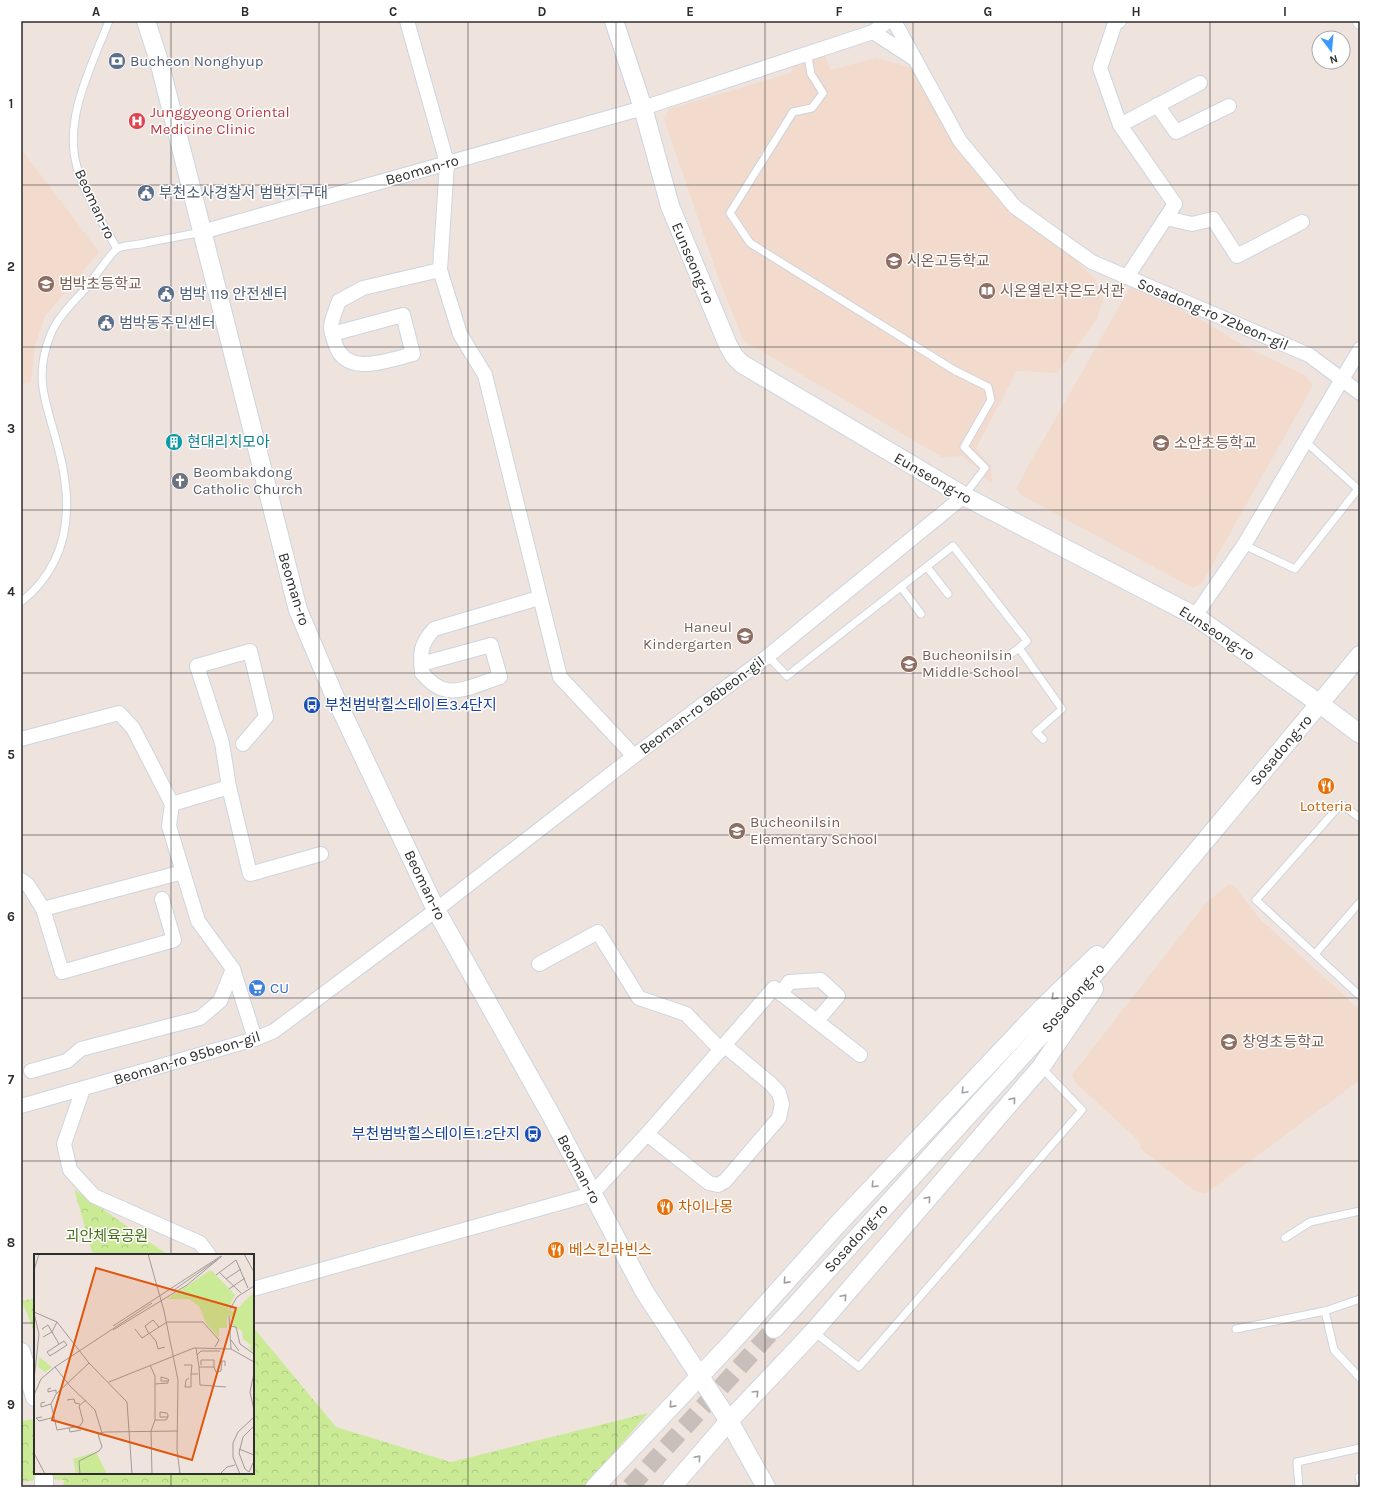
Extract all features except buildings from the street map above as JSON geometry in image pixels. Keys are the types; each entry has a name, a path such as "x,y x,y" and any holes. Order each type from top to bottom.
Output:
{"street":[{"name":"Beoman-ro","path":"146,21 159,61 298,610 334,695 436,910 551,1115 644,1291 698,1376 729,1421 766,1487"},
{"path":"407,21 447,163 440,270 460,334 485,375 539,598 560,677 634,756"},
{"name":"Eunseong-ro","path":"614,21 643,108 677,224 734,356 754,373 964,496 1196,616 1360,734"},
{"path":"643,108 873,32 888,21"},
{"name":"Sosadong-ro 72beon-gil","path":"894,21 960,142 1015,207 1092,262 1309,355 1360,393"},
{"path":"1119,21 1115,23 1100,68 1120,125 1175,204 1127,277"},
{"name":"Sosadong-ro 72beon-gil","path":"873,32 914,58"},
{"path":"1120,125 1200,83"},
{"path":"1157,106 1176,132 1228,106"},
{"name":"Beoman-ro","path":"202,232 643,108"},
{"path":"1166,218 1192,224 1213,219 1237,256 1302,222"},
{"path":"332,334 403,315 413,354 373,364 354,364 337,352 332,334 331,328 339,301 363,288 440,270"},
{"path":"1196,616 1244,545 1360,349"},
{"name":"Beoman-ro 96beon-gil","path":"436,910 634,756 768,656 964,496"},
{"path":"421,664 491,645 500,677 466,688 448,690 432,683 422,673 421,664 420,652 424,641 434,629 539,598"},
{"path":"242,744 266,716 250,651 197,666 222,743 229,787 250,874 321,854"},
{"name":"Sosadong-ro","path":"774,1329 1070,1003 1161,891 1360,655"},
{"path":"21,739 119,713 133,728 172,804 169,826 198,921 233,968 255,1039"},
{"path":"172,804 229,787"},
{"path":"43,909 183,872"},
{"path":"21,880 28,885 43,909 62,972 174,940 162,899"},
{"path":"672,1487 729,1421 813,1332 1042,1067 1161,891"},
{"path":"601,1486 698,1376 733,1341 836,1226 1030,1021 1161,891"},
{"name":"Beoman-ro 95beon-gil","path":"21,1106 255,1039 274,1031 436,910"},
{"path":"539,964 598,932 639,998 686,1014 723,1047 771,1084 779,1093 782,1104 779,1118 725,1181 718,1185 709,1183 647,1134"},
{"path":"31,1071 67,1061 81,1049 200,1018 220,1001 233,968"},
{"path":"781,994 789,982 821,980 838,996 817,1021"},
{"path":"254,1289 592,1194 647,1134 774,988 860,1055"},
{"path":"83,1089 64,1144 70,1170 94,1196 200,1243 208,1254"},
{"path":"21,1352 34,1394"}],"lane":[{"name":"Beoman-ro","path":"109,21 80,97 72,144 77,167 117,249"},
{"path":"805,54 808,57 810,74 823,93 812,108 792,112 730,213 750,243 954,370 988,386 991,400 964,447 985,468 964,496"},
{"path":"21,602 35,591 49,572 60,551 67,522 67,492 59,451 44,402 41,385 44,358 50,336 58,320 117,249 202,232"},
{"path":"1244,545 1294,569 1358,489 1306,442"},
{"path":"768,656 787,676 954,546 1027,641 1005,658"},
{"path":"927,567 948,594"},
{"path":"901,587 921,614"},
{"path":"1019,648 1062,709 1036,732 1043,739"},
{"path":"1360,818 1341,804 1256,900 1360,996"},
{"path":"1315,954 1360,902"},
{"path":"813,1332 859,1367 1082,1110 1042,1067"},
{"path":"1285,1238 1310,1222 1360,1211"},
{"path":"1236,1329 1325,1311 1360,1299"},
{"path":"1325,1311 1334,1350 1360,1378"},
{"path":"1299,1487 1297,1462 1360,1448"}],"shaded area":[{"name":"시온고등학교","path":"825,52 830,70 876,58 910,67 956,145 1095,279 1103,299 1097,319 1057,373 1017,371 976,448 991,466 992,483 983,477 982,472 962,456 942,457 744,341 721,285 664,119 669,109 791,73 794,61"},
{"name":"범박초등학교","path":"21,149 99,252 45,316 35,345 31,382 21,385"},
{"name":"소안초등학교","path":"1131,286 1198,318 1246,347 1305,375 1313,386 1202,583 1193,588 1021,495 1016,488"},
{"name":"창영초등학교","path":"1229,884 1235,887 1261,920 1360,1010 1360,1080 1205,1194 1195,1191 1141,1149 1139,1141 1076,1083 1072,1075 1205,904"}],"green space":[{"name":"괴안체육공원","path":"74,1189 167,1254 93,1254"},
{"path":"34,1298 34,1331 22,1301"},
{"path":"254,1328 336,1427 451,1462 648,1413 584,1487 63,1487 64,1480 44,1479 21,1482 21,1421 34,1419 34,1474 254,1474"}],"tunnel":[{"path":"630,1487 774,1329"}],"place":[{"name":"Bucheon Nonghyup","path":"117,61"},
{"name":"Junggyeong Oriental Medicine Clinic","path":"137,121"},
{"name":"부천소사경찰서 범박지구대","path":"146,193"},
{"name":"시온고등학교","path":"894,261"},
{"name":"범박초등학교","path":"46,284"},
{"name":"시온열린작은도서관","path":"987,291"},
{"name":"범박 119 안전센터","path":"166,294"},
{"name":"범박동주민센터","path":"106,323"},
{"name":"현대리치모아","path":"174,442"},
{"name":"소안초등학교","path":"1161,443"},
{"name":"Beombakdong Catholic Church","path":"180,481"},
{"name":"Haneul Kindergarten","path":"745,636"},
{"name":"Bucheonilsin Middle School","path":"909,664"},
{"name":"부천범박힐스테이트3.4단지","path":"312,705"},
{"name":"Lotteria","path":"1326,786"},
{"name":"Bucheonilsin Elementary School","path":"737,831"},
{"name":"CU","path":"257,988"},
{"name":"창영초등학교","path":"1229,1042"},
{"name":"부천범박힐스테이트1.2단지","path":"533,1134"},
{"name":"차이나몽","path":"665,1207"},
{"name":"베스킨라빈스","path":"556,1250"}]}
